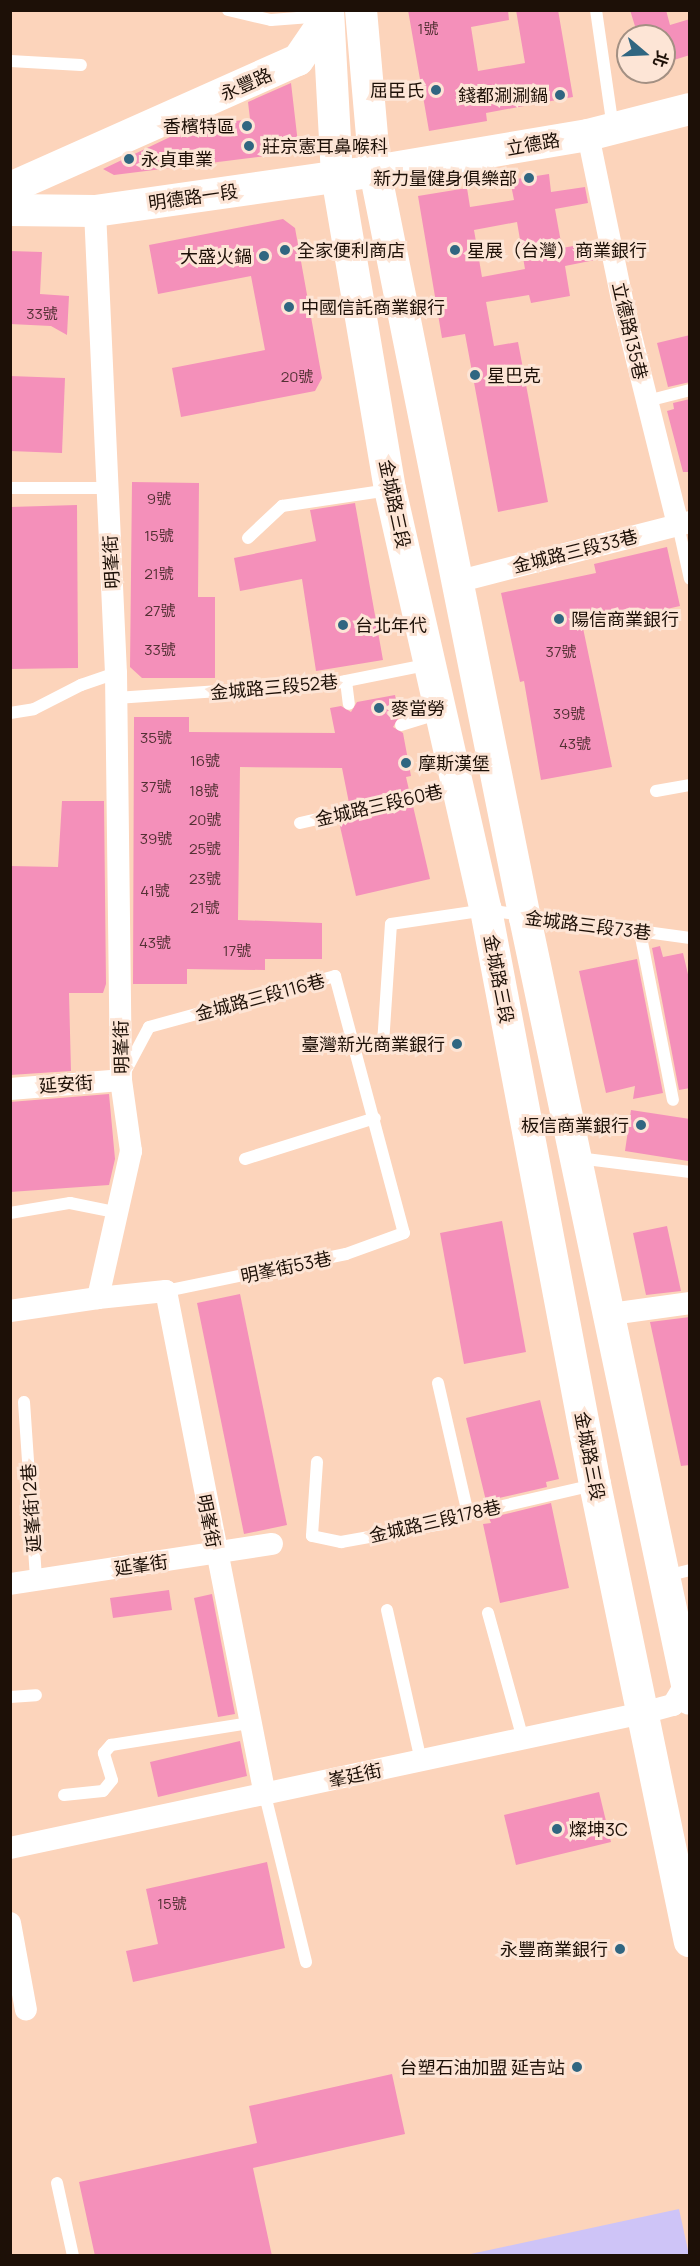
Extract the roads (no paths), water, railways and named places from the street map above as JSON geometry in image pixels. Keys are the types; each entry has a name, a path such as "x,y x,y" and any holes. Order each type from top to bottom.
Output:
{"main road":[{"path":"327,12 362,11 375,171 460,581 525,918 611,1314 678,1573 688,1688"},
{"name":"金城路三段","path":"327,12 337,176 390,489 486,910 595,1484 690,1941"},
{"name":"永豐路","path":"10,188 298,60 327,12"},
{"name":"立德路","path":"375,171 601,132 690,109"},
{"name":"明德路一段","path":"10,210 95,211 375,171"}],"street":[{"name":"立德路135巷","path":"601,132 647,401 684,524"},
{"name":"明峯街","path":"95,211 116,673 121,1080 131,1151 115,1212 98,1298"},
{"name":"金城路三段33巷","path":"460,581 684,524"},
{"name":"延安街","path":"10,1089 121,1080"},
{"name":"明峯街","path":"166,1291 215,1554 265,1795"},
{"path":"10,1311 166,1291"},
{"path":"611,1314 690,1303"},
{"name":"延峯街","path":"10,1584 272,1544"},
{"name":"峯廷街","path":"10,1848 643,1713 673,1705 688,1688"},
{"path":"10,1923 26,2010"}],"lane":[{"path":"228,10 271,20 327,12"},
{"path":"596,10 601,132"},
{"path":"10,61 81,65"},
{"path":"647,401 690,390"},
{"path":"10,488 108,488"},
{"path":"248,538 282,506 390,489"},
{"path":"684,524 690,579"},
{"name":"金城路三段52巷","path":"116,698 346,681 430,664"},
{"path":"10,713 34,709 81,685 116,673"},
{"path":"346,681 349,704"},
{"path":"401,725 441,713"},
{"path":"656,791 690,785"},
{"name":"金城路三段60巷","path":"300,823 457,788"},
{"path":"245,1159 375,1118 357,1044 383,1044 391,924 486,910"},
{"name":"金城路三段73巷","path":"486,910 525,918 690,938"},
{"path":"640,932 673,1100"},
{"name":"金城路三段116巷","path":"121,1080 148,1027 335,976 357,1044"},
{"name":"明峯街53巷","path":"166,1291 346,1254 404,1233 375,1118"},
{"path":"578,1158 690,1172"},
{"path":"10,1214 70,1203 115,1212"},
{"path":"438,1383 468,1514"},
{"name":"延峯街12巷","path":"24,1402 36,1579"},
{"name":"金城路三段178巷","path":"317,1462 312,1536 340,1542 442,1524 468,1514 595,1484"},
{"path":"387,1611 421,1761"},
{"path":"488,1613 523,1739"},
{"path":"10,1697 36,1695"},
{"path":"64,1795 103,1791 112,1780 104,1753 111,1745 250,1723"},
{"path":"265,1795 306,1962"},
{"path":"57,2183 73,2256"}],"place":[{"name":"屈臣氏","path":"436,90"},
{"name":"錢都涮涮鍋","path":"560,95"},
{"name":"香檳特區","path":"247,126"},
{"name":"莊京憲耳鼻喉科","path":"249,146"},
{"name":"永貞車業","path":"129,159"},
{"name":"新力量健身俱樂部","path":"529,178"},
{"name":"全家便利商店","path":"285,250"},
{"name":"星展（台灣）商業銀行","path":"455,250"},
{"name":"大盛火鍋","path":"264,256"},
{"name":"中國信託商業銀行","path":"289,307"},
{"name":"星巴克","path":"475,375"},
{"name":"陽信商業銀行","path":"559,619"},
{"name":"台北年代","path":"343,625"},
{"name":"麥當勞","path":"379,708"},
{"name":"摩斯漢堡","path":"406,763"},
{"name":"臺灣新光商業銀行","path":"457,1044"},
{"name":"板信商業銀行","path":"641,1125"},
{"name":"燦坤3C","path":"557,1829"},
{"name":"永豐商業銀行","path":"620,1949"},
{"name":"台塑石油加盟 延吉站","path":"577,2067"}]}
